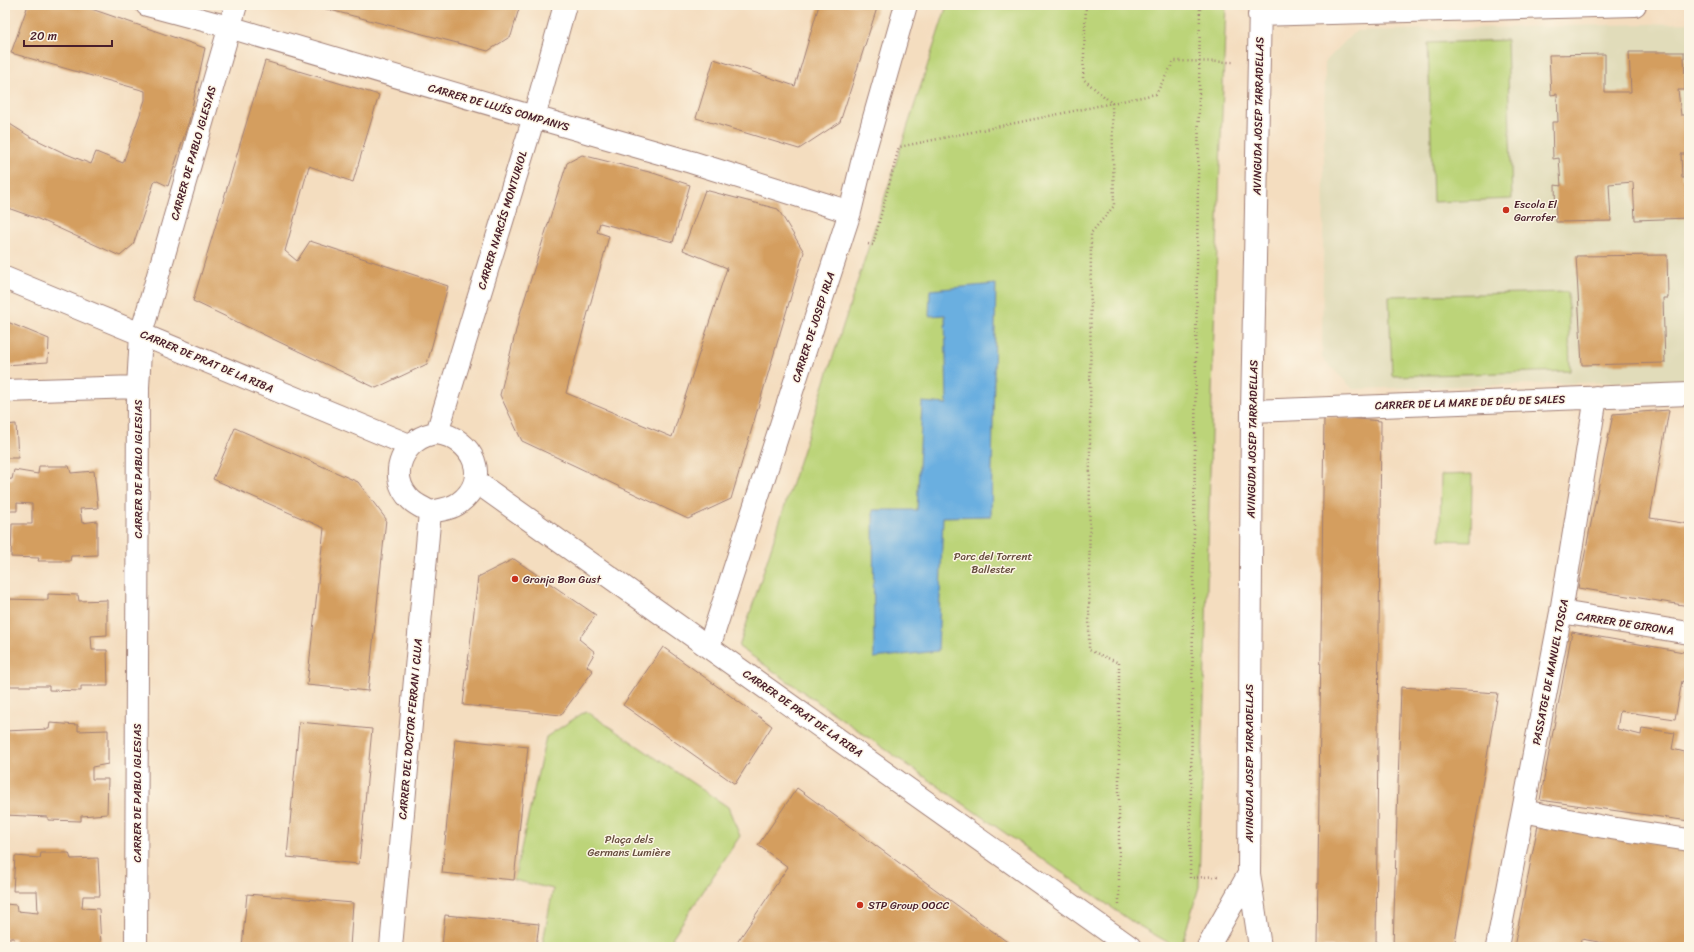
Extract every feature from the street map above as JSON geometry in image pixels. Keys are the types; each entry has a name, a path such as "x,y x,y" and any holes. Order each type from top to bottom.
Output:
{"street":[{"name":"CARRER DE LLUÍS COMPANYS","path":"147,5 229,27 691,162 850,212"},
{"name":"CARRER DE PABLO IGLESIAS","path":"136,947 138,387 141,334 236,5"},
{"name":"CARRER NARCÍS MONTURIOL","path":"437,433 534,117 565,5"},
{"name":"CARRER DE JOSEP IRLA","path":"710,647 850,212 866,146 906,5"},
{"path":"1260,10 1635,5"},
{"name":"AVINGUDA JOSEP TARRADELLAS","path":"1260,10 1252,411 1249,874 1260,947"},
{"name":"CARRER DE PRAT DE LA RIBA","path":"5,278 409,445"},
{"path":"5,391 138,387"},
{"name":"CARRER DE LA MARE DE DÉU DE SALES","path":"1252,411 1689,394"},
{"name":"PASSATGE DE MANUEL TOSCA","path":"1497,947 1562,612 1596,397"},
{"path":"437,433 449,435 460,441 468,449 474,459 476,471 475,481 468,495 459,504 446,509 430,512 411,500 404,491 399,479 401,461 409,445 422,436 437,433"},
{"name":"CARRER DE PRAT DE LA RIBA","path":"475,481 1130,947"},
{"name":"CARRER DEL DOCTOR FERRAN I CLUA","path":"391,947 430,512"},
{"name":"CARRER DE GIRONA","path":"1562,612 1689,634"},
{"path":"1523,811 1604,827 1689,840"},
{"name":"AVINGUDA JOSEP TARRADELLAS","path":"1208,947 1249,874"}],"path":[{"path":"1086,5 1083,79 1112,103 1114,206 1091,233 1089,650 1119,663 1119,911 1107,930"},
{"path":"1200,5 1190,878 1249,874"},
{"path":"842,237 873,245 899,146 1156,94 1174,61 1259,63"}],"shaded area":[{"name":"Escola El Garrofer","path":"1689,23 1689,380 1353,389 1322,358 1325,62 1355,31"}],"green space":[{"name":"Parc del Torrent Ballester","path":"947,5 1226,5 1213,358 1199,887 1181,947 1176,947 1131,921 739,647"},
{"path":"1507,40 1512,199 1433,202 1428,43"},
{"path":"1568,292 1570,371 1392,376 1389,296"},
{"path":"1472,474 1471,541 1440,540 1441,475"},
{"name":"Plaça dels Germans Lumière","path":"586,711 728,807 740,836 672,938 683,947 542,947 553,889 514,880 546,737"}],"water":[{"path":"996,284 991,516 943,517 938,651 874,658 873,510 917,510 922,402 947,404 945,315 929,316 930,290"}],"building":[{"path":"28,5 80,5 205,48 189,121 168,186 155,180 133,245 120,256 36,218 5,207 5,121 29,136 91,164 96,152 123,163 145,100 145,91 11,53"},
{"path":"311,5 520,5 511,36 488,51"},
{"path":"819,5 878,5 840,122 799,149 696,118 714,59 795,86"},
{"path":"1629,52 1684,52 1685,90 1678,90 1681,115 1686,115 1688,154 1681,154 1682,178 1688,178 1689,218 1635,220 1633,182 1609,184 1611,221 1556,222 1555,185 1561,186 1559,158 1553,159 1552,122 1558,122 1557,94 1551,95 1549,55 1605,54 1605,92 1631,92"},
{"path":"265,61 379,95 353,182 309,166 285,251 297,261 310,241 448,286 427,364 376,388 193,301"},
{"path":"582,155 653,173 690,185 673,242 600,223 597,232 609,236 566,393 672,437 727,268 683,250 705,190 778,209 804,252 731,499 688,519 522,441 500,395 520,314 567,163"},
{"path":"1667,255 1668,298 1663,298 1665,363 1582,365 1576,256"},
{"path":"5,321 49,339 48,362 5,365"},
{"path":"1669,410 1650,518 1689,524 1689,606 1578,588 1613,414"},
{"path":"1324,416 1381,421 1376,947 1317,947"},
{"path":"16,424 18,458 5,458 5,425"},
{"path":"235,428 358,482 386,519 368,691 307,685 324,528 213,479"},
{"path":"39,466 69,466 71,473 94,471 98,508 80,509 82,523 97,521 97,555 71,556 70,561 38,561 39,558 11,557 12,524 32,524 32,504 17,503 17,511 5,511 5,480 12,479 14,470 38,474"},
{"path":"1689,476 1689,491 1686,490"},
{"path":"514,559 596,615 579,639 595,652 587,666 593,671 561,715 463,705 478,577"},
{"path":"48,594 78,595 79,601 107,600 107,635 91,636 92,650 107,650 108,686 81,686 81,691 49,690 49,686 5,686 5,599 48,600"},
{"path":"1572,632 1689,653 1689,683 1682,681 1675,719 1620,711 1617,729 1641,735 1642,728 1675,733 1672,749 1689,753 1689,821 1540,800"},
{"path":"663,647 772,726 735,784 623,705"},
{"path":"1401,687 1498,693 1454,947 1393,947"},
{"path":"299,722 372,729 359,864 287,857"},
{"path":"50,723 78,725 78,731 108,730 108,764 92,767 92,779 108,779 107,814 81,816 81,821 48,820 48,817 5,815 5,731 49,729"},
{"path":"455,739 528,747 514,880 442,873"},
{"name":"STP Group OOCC","path":"797,788 1010,944 1008,947 734,947 788,867 758,845"},
{"path":"1538,825 1689,848 1689,947 1627,947 1581,939 1580,947 1514,947"},
{"path":"41,853 69,853 71,859 98,858 100,896 83,896 82,908 99,909 101,946 40,947 39,945 15,944 14,938 5,938 5,904 16,905 17,911 38,913 37,891 13,891 15,856 40,858"},
{"path":"247,894 353,903 350,947 242,947"},
{"path":"445,915 539,924 536,947 442,947"}],"place":[{"name":"Escola El Garrofer","path":"1506,210"},
{"name":"Granja Bon Gust","path":"515,579"},
{"name":"STP Group OOCC","path":"860,905"}]}
